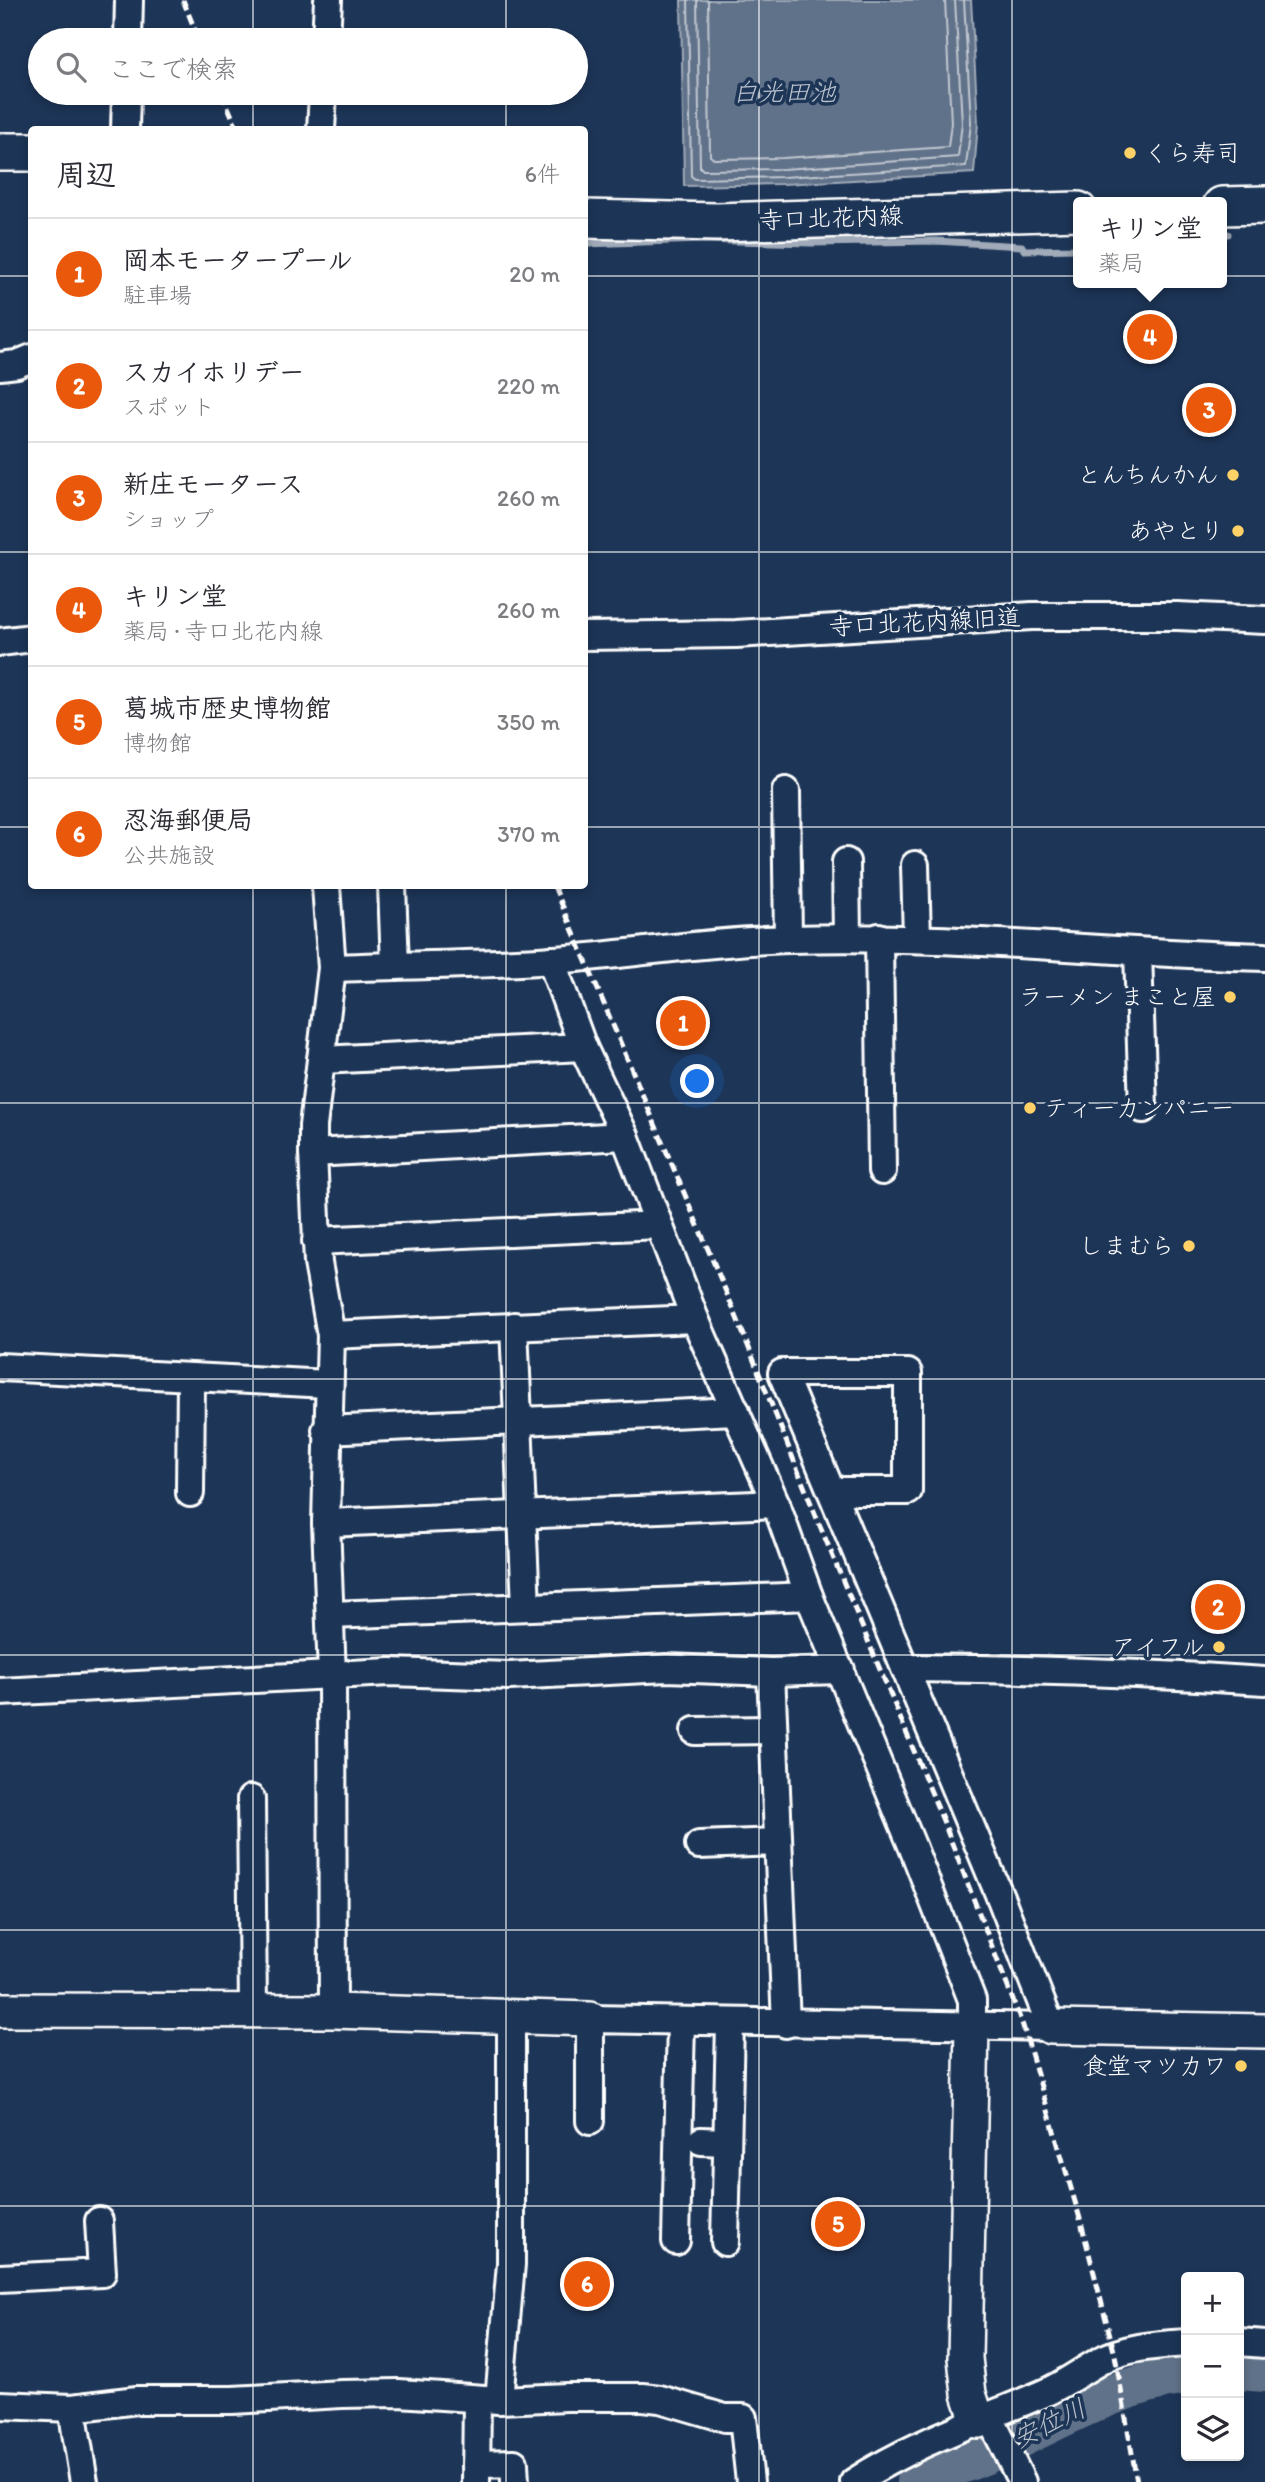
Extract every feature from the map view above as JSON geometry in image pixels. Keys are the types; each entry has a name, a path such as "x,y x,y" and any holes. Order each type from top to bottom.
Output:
{"main road":[{"path":"0,152 28,152"},
{"path":"1227,206 1265,205"},
{"name":"寺口北花内線","path":"588,219 717,222 1073,211"}],"street":[{"path":"128,28 129,0"},
{"path":"327,28 328,0"},
{"path":"125,126 126,105"},
{"path":"321,126 322,105"},
{"path":"0,366 28,360"},
{"name":"寺口北花内線旧道","path":"588,636 736,634 1032,616 1177,616 1265,620"},
{"path":"0,642 28,638"},
{"path":"786,791 788,939"},
{"path":"846,862 847,938"},
{"path":"915,865 916,939"},
{"path":"326,889 332,968 313,1126 313,1153 316,1241 323,1299 331,1335 326,1430 326,1523 332,1675 333,2011"},
{"path":"392,889 395,966"},
{"path":"879,937 882,1171"},
{"path":"332,968 551,960 788,939 879,937 1265,957"},
{"path":"1138,952 1143,1109"},
{"path":"551,960 583,1047 625,1136 695,1319 776,1504 809,1596 972,2000 965,2358 969,2394 1018,2472"},
{"path":"321,1060 583,1047"},
{"path":"313,1153 625,1136"},
{"path":"316,1241 659,1225"},
{"path":"331,1335 695,1319"},
{"path":"514,1326 526,1607"},
{"path":"0,1367 328,1384"},
{"path":"831,1491 908,1491 908,1373 782,1373 831,1491 905,1668 1002,1899 1051,2027"},
{"path":"190,1493 191,1377"},
{"path":"326,1430 736,1411"},
{"path":"326,1523 776,1504"},
{"path":"331,1615 809,1596"},
{"path":"0,1692 390,1672 509,1676 667,1668 771,1672 841,1670"},
{"path":"905,1668 1024,1669 1265,1681"},
{"path":"771,1672 786,2024"},
{"path":"695,1731 773,1730"},
{"path":"251,1799 253,2011"},
{"path":"699,1844 778,1842"},
{"path":"0,2010 333,2011 730,2023 1265,2031"},
{"path":"511,2017 511,2264 476,2473 514,2463 515,2482"},
{"path":"590,2019 590,2121"},
{"path":"676,2241 681,2021"},
{"path":"730,2023 714,2141 732,2230"},
{"path":"0,2278 102,2273 99,2221"},
{"path":"1244,2342 1265,2344"},
{"path":"854,2482 903,2453 987,2421 1059,2387 1098,2362 1153,2346 1181,2343"},
{"path":"0,2405 72,2407 137,2400 232,2400 399,2393 488,2400 643,2397 660,2399 725,2418 743,2418 750,2482"},
{"path":"72,2407 84,2482"}],"water":[{"name":"白光田池","path":"681,0 971,0 978,123 974,173 784,184 684,186"}],"waterway":[{"path":"588,244 701,240 812,243 936,241 1022,246 1024,250 1073,249"},
{"name":"安位川","path":"1244,2370 1265,2372"},
{"name":"安位川","path":"916,2482 986,2454 1108,2396 1181,2376"}],"railway":[{"path":"183,0 194,28"},
{"path":"227,105 236,126"},
{"path":"555,889 735,1313 944,1823 1023,2026 1081,2222 1115,2355 1137,2482"}],"place":[{"name":"くら寿司","path":"1130,153"},
{"name":"キリン堂","path":"1150,337"},
{"name":"新庄モータース","path":"1209,410"},
{"name":"とんちんかん","path":"1233,475"},
{"name":"あやとり","path":"1238,531"},
{"name":"ラーメン まこと屋","path":"1230,997"},
{"name":"岡本モータープール","path":"683,1023"},
{"name":"ティーカンパニー","path":"1030,1108"},
{"name":"しまむら","path":"1189,1246"},
{"name":"スカイホリデー","path":"1218,1607"},
{"name":"アイフル","path":"1219,1647"},
{"name":"食堂マツカワ","path":"1241,2066"},
{"name":"葛城市歴史博物館","path":"838,2224"},
{"name":"忍海郵便局","path":"587,2284"}]}
